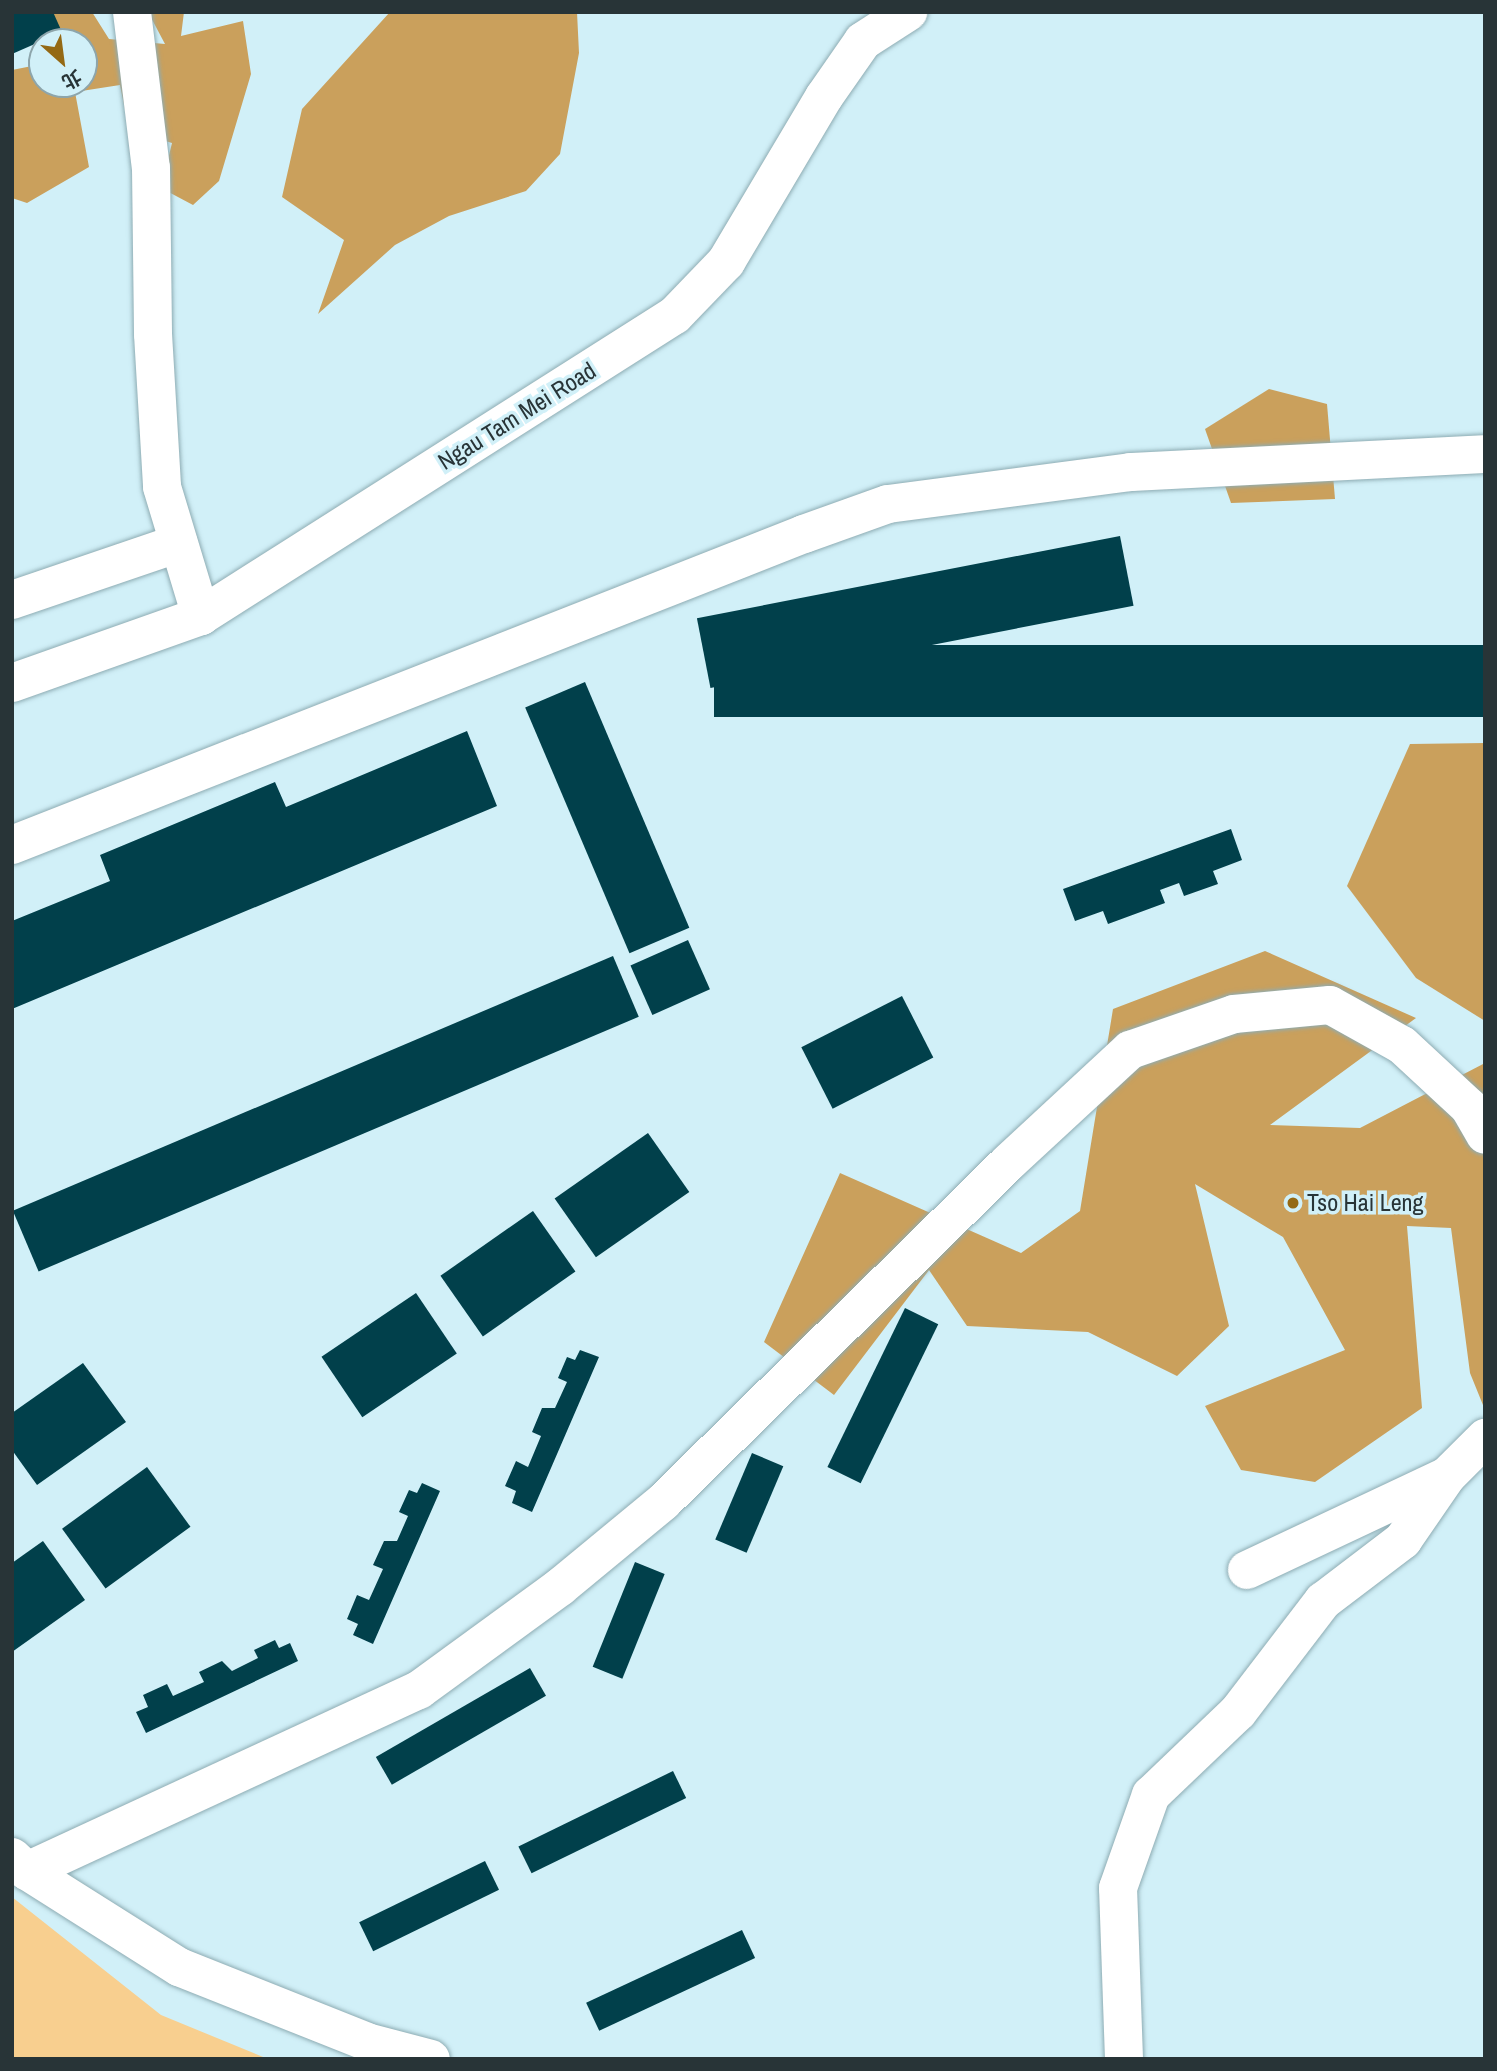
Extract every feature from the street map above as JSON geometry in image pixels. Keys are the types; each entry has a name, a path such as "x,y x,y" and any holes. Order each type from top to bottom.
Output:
{"street":[{"path":"132,12 151,168 153,334 162,488 201,616"},
{"name":"Ngau Tam Mei Road","path":"12,683 201,616 675,315 726,262 824,97 863,41 908,12"},
{"path":"12,845 888,503 1131,471 1485,454"},
{"path":"12,600 178,543"},
{"path":"20,1864 419,1690 560,1587 663,1502 1009,1162 1130,1049 1234,1014 1329,1004 1402,1045 1469,1107 1485,1135"},
{"path":"1124,2059 1118,1888 1151,1794 1238,1712 1323,1601 1404,1540 1447,1476 1485,1438"},
{"path":"1247,1570 1447,1476"},
{"path":"20,1864 179,1967 367,2042 431,2059"}],"shaded area":[{"path":"27,12 92,12 109,39 165,44 148,12 184,12 181,36 243,21 251,74 219,181 193,205 161,188 172,143 129,130 120,85 98,88 98,28 32,28"},
{"path":"390,12 577,12 579,53 560,154 526,191 449,216 395,245 318,314 344,240 282,197 302,109"},
{"path":"28,67 28,98 76,98 89,167 27,203 12,198 12,70"},
{"path":"1269,389 1327,404 1335,499 1231,503 1205,429"},
{"path":"1485,743 1485,1021 1416,978 1347,886 1410,744"},
{"path":"1265,951 1416,1018 1270,1125 1360,1128 1485,1063 1485,1410 1470,1373 1451,1228 1407,1226 1422,1408 1315,1482 1241,1470 1205,1406 1345,1350 1283,1237 1195,1184 1229,1326 1177,1376 1088,1332 967,1326 929,1270 834,1395 764,1342 840,1173 1021,1253 1080,1211 1113,1009"},
{"path":"12,1897 161,2015 268,2059 12,2059"}],"building":[{"path":"12,12 53,12 60,28 28,28 28,47 12,54"},
{"path":"1120,536 1134,606 710,688 697,618"},
{"path":"714,645 1485,645 1485,717 714,717"},
{"path":"585,682 689,928 629,953 525,707"},
{"path":"467,731 497,806 12,1009 12,921 110,881 100,855 275,782 286,807"},
{"path":"1231,829 1242,860 1213,871 1218,884 1184,896 1179,883 1160,890 1165,903 1108,924 1103,911 1075,921 1063,889"},
{"path":"688,940 710,989 652,1015 630,966"},
{"path":"613,956 639,1017 39,1272 13,1211"},
{"path":"902,996 933,1057 833,1109 801,1047"},
{"path":"648,1133 689,1192 596,1257 555,1198"},
{"path":"533,1211 575,1272 483,1336 440,1276"},
{"path":"416,1293 457,1354 362,1417 321,1357"},
{"path":"905,1308 938,1324 861,1483 827,1467"},
{"path":"580,1350 599,1357 532,1512 512,1503 516,1491 505,1486 516,1461 528,1467 541,1436 532,1432 542,1408 555,1408 567,1382 558,1378 567,1357 575,1360"},
{"path":"83,1363 126,1422 37,1485 12,1450 12,1413"},
{"path":"752,1453 783,1466 747,1553 715,1540"},
{"path":"147,1467 190,1527 106,1589 62,1529"},
{"path":"422,1483 440,1491 373,1644 353,1635 358,1624 347,1619 357,1595 369,1600 383,1569 373,1565 384,1541 397,1541 408,1516 399,1512 409,1490 417,1493"},
{"path":"43,1541 85,1600 12,1652 12,1563"},
{"path":"635,1562 665,1574 622,1679 593,1667"},
{"path":"275,1640 279,1648 290,1643 298,1661 146,1733 136,1712 148,1707 143,1695 167,1684 173,1696 204,1682 199,1672 222,1661 232,1671 258,1658 254,1650"},
{"path":"530,1668 546,1696 392,1785 376,1757"},
{"path":"673,1771 686,1798 532,1873 518,1846"},
{"path":"485,1861 499,1890 373,1951 359,1922"},
{"path":"742,1930 755,1958 599,2031 586,2003"}],"place":[{"name":"Tso Hai Leng","path":"1293,1203"}]}
